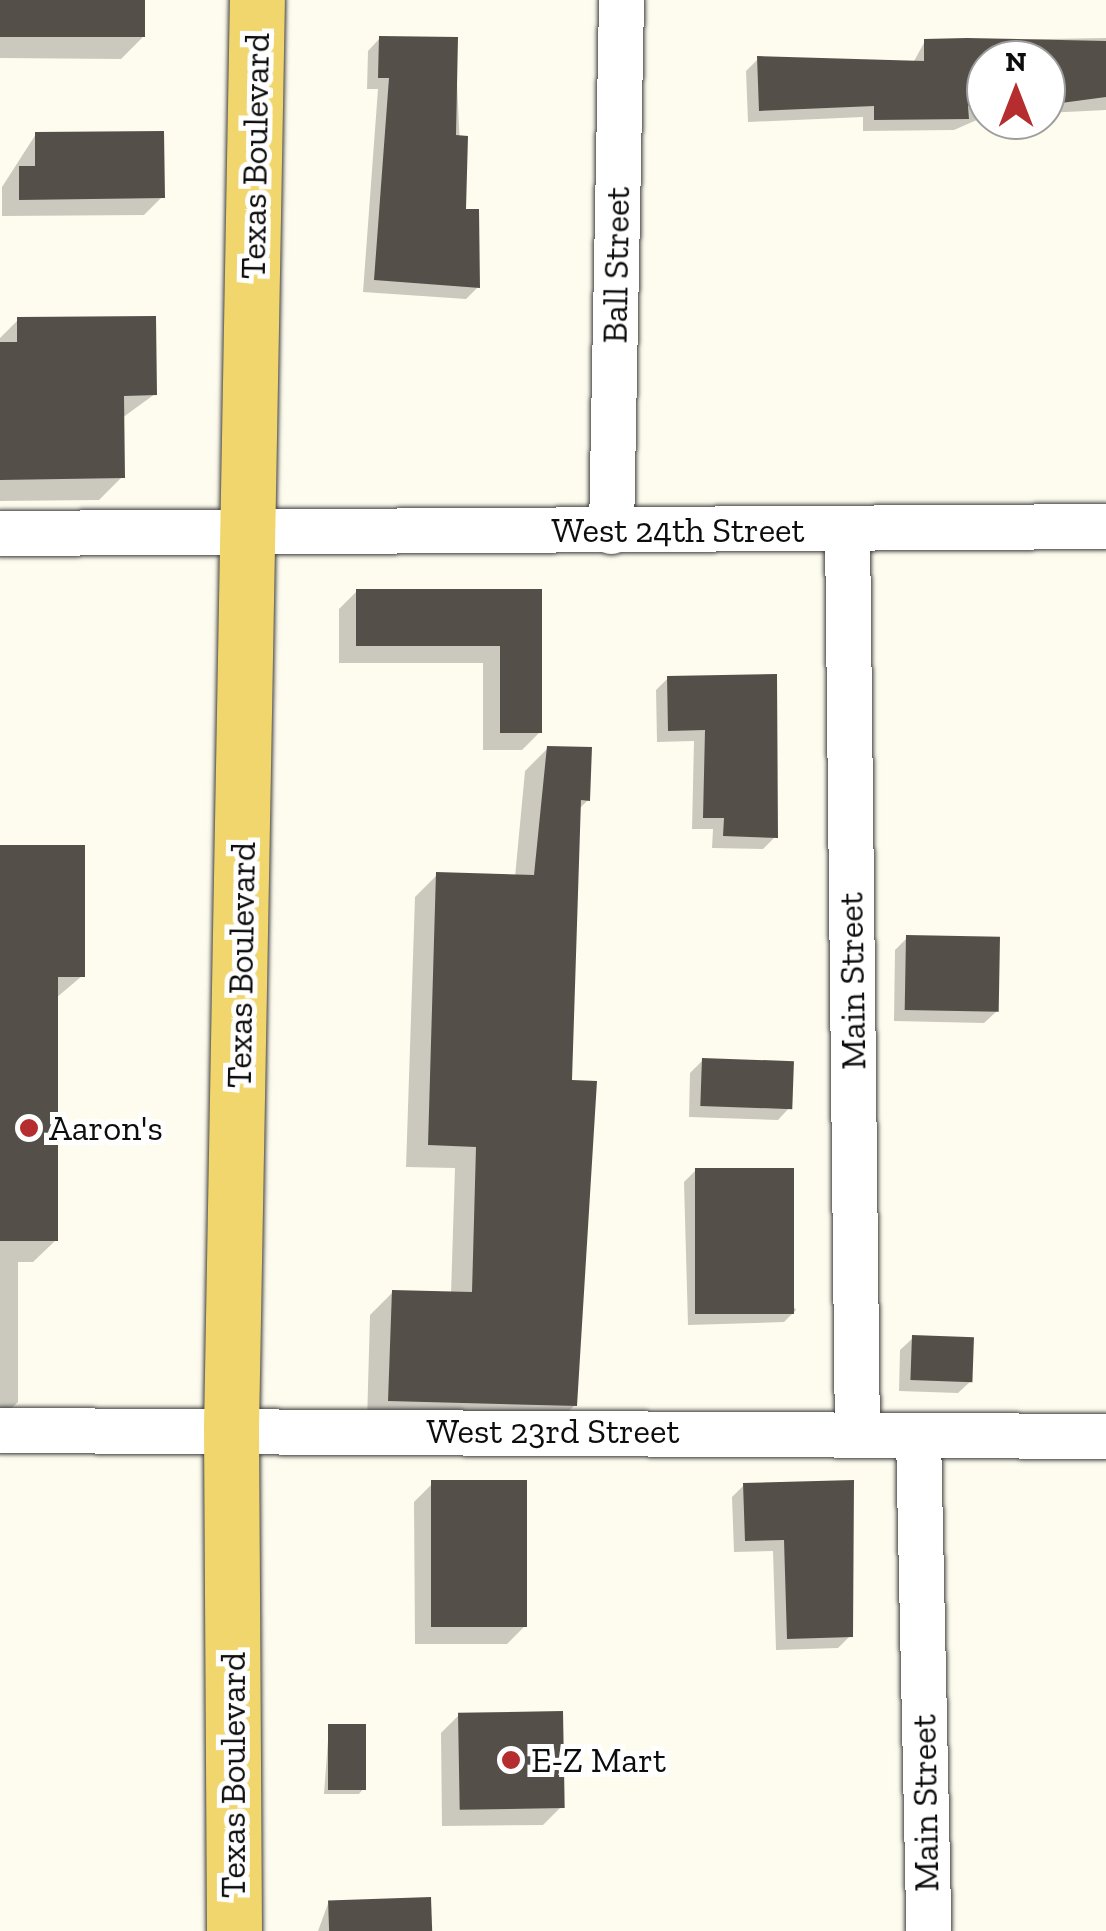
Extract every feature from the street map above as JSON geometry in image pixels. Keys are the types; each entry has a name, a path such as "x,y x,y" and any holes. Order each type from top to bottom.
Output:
{"main road":[{"name":"Texas Boulevard","path":"234,1931 231,1428 257,0"}],"street":[{"name":"Ball Street","path":"611,531 621,0"},
{"name":"West 24th Street","path":"0,533 1106,526"},
{"name":"Main Street","path":"846,529 857,1433"},
{"name":"West 23rd Street","path":"0,1430 231,1428 1106,1436"},
{"name":"Main Street","path":"918,1435 928,1931"}],"building":[{"path":"0,0 145,0 145,37 0,37"},
{"path":"379,36 458,37 456,135 468,136 466,209 479,209 480,288 374,280 389,78 378,78"},
{"path":"924,39 1060,40 966,40 966,119 874,120 874,106 759,111 757,56 924,61"},
{"path":"1066,40 1106,41 1106,97 1066,102"},
{"path":"164,131 165,198 19,200 19,166 35,166 35,132"},
{"path":"156,316 157,395 124,396 125,478 0,480 0,342 17,342 17,317"},
{"path":"356,589 542,589 542,733 500,733 500,646 356,646"},
{"path":"777,674 778,838 723,836 724,818 703,818 705,730 668,731 667,676"},
{"path":"547,746 592,747 590,801 581,800 572,1080 597,1081 577,1406 388,1401 392,1290 472,1292 476,1147 428,1145 436,872 534,875"},
{"path":"0,845 85,845 85,977 58,977 58,1241 0,1241"},
{"path":"906,935 1000,937 999,1012 905,1010"},
{"path":"702,1058 794,1061 792,1109 700,1106"},
{"path":"695,1168 794,1168 794,1314 695,1314"},
{"path":"912,1335 974,1337 972,1382 910,1380"},
{"path":"431,1480 527,1480 527,1627 431,1627"},
{"path":"854,1480 853,1637 787,1639 784,1540 745,1541 743,1483"},
{"name":"E-Z Mart","path":"563,1711 565,1808 460,1810 458,1713"},
{"path":"328,1724 366,1724 366,1790 328,1790"},
{"path":"431,1897 432,1931 329,1931 328,1901"}],"place":[{"name":"Aaron's","path":"29,1128"},
{"name":"E-Z Mart","path":"511,1760"}]}
